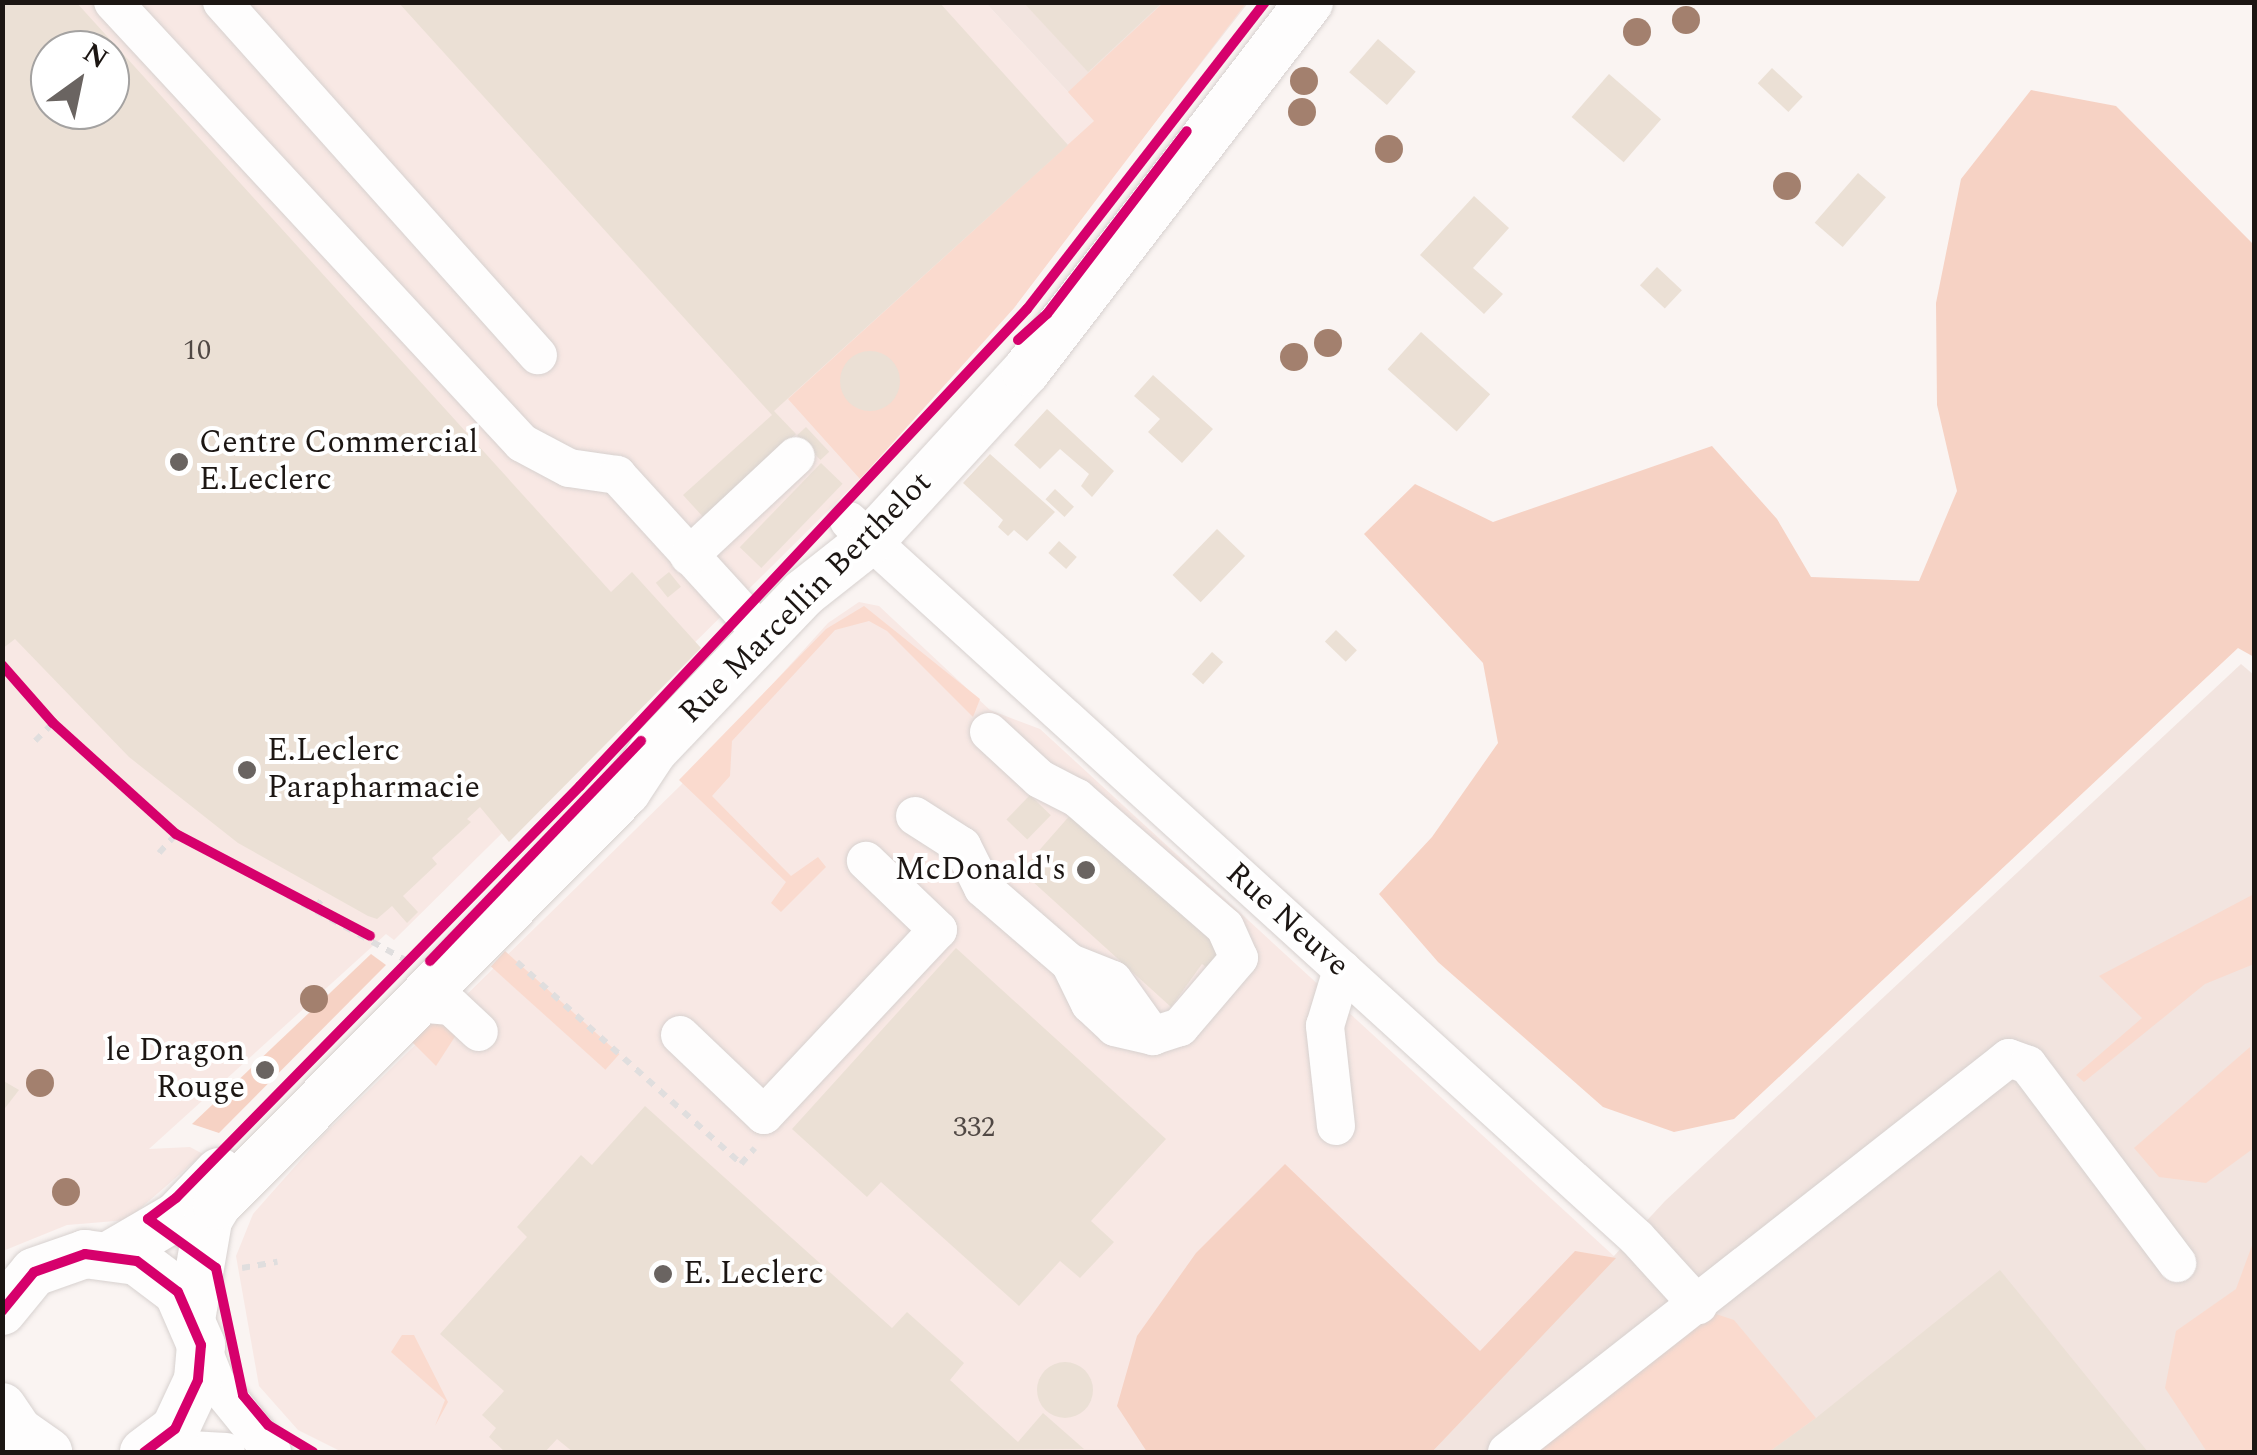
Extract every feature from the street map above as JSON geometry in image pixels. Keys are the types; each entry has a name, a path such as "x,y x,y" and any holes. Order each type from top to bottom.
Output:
{"main road":[{"name":"Rue Marcellin Berthelot","path":"149,1450 191,1406 208,1220 217,1205 411,982 456,961 626,792 653,751 860,531 990,366 1047,314 1286,2"},
{"name":"Rue Marcellin Berthelot","path":"6,1299 58,1260 112,1254 178,1216 754,625 860,531 1026,372 1308,2"},
{"name":"Rue Marcellin Berthelot","path":"112,1254 159,1274 196,1330"},
{"path":"2,1407 18,1430 48,1452"}],"street":[{"path":"114,2 522,443 569,468 617,475 754,625"},
{"path":"222,2 538,354"},
{"path":"689,556 796,456"},
{"name":"Rue Neuve","path":"860,531 1668,1268 1698,1305"},
{"path":"626,792 665,764 844,576 869,571 931,594"},
{"path":"914,816 962,846 984,888 1070,963 1090,1004 1114,1027 1154,1036 1180,1027 1236,965 1234,938 1077,798 1040,778 989,732"},
{"path":"680,1035 764,1115 938,930 866,861"},
{"path":"411,982 432,999 484,1027 463,994 456,961"},
{"path":"1336,1126 1325,1026 1342,970"},
{"path":"1507,1452 2009,1058 2028,1065 2177,1262"},
{"path":"196,1330 216,1384 272,1452"},
{"path":"149,1450 226,1452"}],"path":[{"path":"2,665 53,723 176,834 316,908 411,982"},
{"path":"35,741 53,723"},
{"path":"160,852 176,834"},
{"path":"316,908 325,895"}],"shaded area":[{"path":"3,3 986,3 1128,157 1014,308 860,479 394,940 386,934 149,1149 190,1147 203,1154 127,1220 67,1225 3,1251"},
{"path":"986,3 1248,3 1128,157"},
{"path":"1163,3 1246,3 1014,308 860,479 788,399 1094,121 1068,92"},
{"path":"2031,90 2116,106 2254,245 2254,657 2238,648 1734,1119 1674,1132 1603,1107 1438,962 1379,894 1432,837 1498,743 1483,663 1364,534 1415,484 1493,522 1712,446 1777,519 1811,577 1919,581 1957,491 1937,405 1936,303 1961,179"},
{"path":"859,602 879,606 990,710 1040,729 1616,1258 1432,1452 342,1452 298,1430 259,1386 236,1256 253,1214 322,1136 681,785 828,623"},
{"path":"864,606 980,699 973,717 887,631 869,621 835,630 732,741 730,776 712,796 791,876 818,857 826,867 781,912 771,903 786,882 679,780 826,629"},
{"path":"2241,664 2254,675 2254,1452 1432,1452 1665,1201"},
{"path":"2254,894 2254,964 2205,984 2084,1082 2076,1075 2142,1018 2099,976"},
{"path":"505,951 619,1054 605,1070 491,967"},
{"path":"371,954 386,965 219,1133 192,1124"},
{"path":"439,1014 458,1032 436,1066 412,1042"},
{"path":"2250,1047 2254,1148 2206,1183 2159,1177 2134,1148"},
{"path":"1285,1164 1480,1351 1575,1251 1616,1258 1432,1452 1147,1452 1117,1406 1137,1336 1196,1253"},
{"path":"2254,1240 2254,1452 2207,1452 2165,1388 2176,1331 2236,1289"},
{"path":"1707,1311 1734,1320 1816,1418 1769,1452 1535,1452"},
{"path":"402,1335 414,1335 448,1402 435,1426 445,1400 391,1352"}],"building":[{"path":"2,2 76,2 101,30 30,30 30,130 130,130 130,62 611,592 632,572 701,648 509,842 480,807 467,819 471,822 432,858 437,864 403,896 418,912 407,923 392,906 377,919 368,916 238,843 129,757 15,639 2,649"},
{"path":"398,2 939,2 1068,145 774,411 796,434 704,518 683,495 772,415"},
{"path":"1023,2 1163,2 1088,72"},
{"path":"1378,39 1416,72 1387,105 1349,72"},
{"path":"1772,68 1803,97 1788,112 1758,83"},
{"path":"1609,74 1661,119 1624,162 1572,117"},
{"path":"1858,173 1886,197 1843,247 1815,223"},
{"path":"1474,196 1509,228 1473,268 1503,294 1484,314 1420,255"},
{"path":"1657,267 1682,290 1665,308 1640,285"},
{"path":"1421,332 1490,394 1457,431 1388,369"},
{"path":"870,351 892,359 900,381 892,403 870,411 848,403 840,381 848,359"},
{"path":"1153,375 1213,429 1182,463 1148,432 1160,419 1134,396"},
{"path":"1047,409 1114,471 1092,497 1081,486 1089,474 1060,449 1040,469 1014,445"},
{"path":"806,427 829,452 820,460 797,435"},
{"path":"990,454 1055,512 1027,541 1014,530 1008,536 998,527 1003,520 963,483"},
{"path":"821,463 843,484 761,568 740,547"},
{"path":"1055,489 1074,507 1064,517 1045,499"},
{"path":"1217,529 1245,556 1201,602 1173,575"},
{"path":"1059,541 1077,557 1066,569 1048,553"},
{"path":"669,572 681,587 668,597 656,583"},
{"path":"1336,630 1357,650 1346,662 1325,642"},
{"path":"1212,652 1223,662 1203,684 1192,674"},
{"path":"1030,795 1051,815 1027,840 1006,819"},
{"path":"1072,813 1224,949 1207,968 1202,964 1171,1007 1021,871"},
{"path":"956,948 1166,1139 1091,1221 1114,1242 1080,1278 1060,1261 1019,1306 881,1182 867,1197 792,1129"},
{"path":"2,1080 19,1090 2,1112"},
{"name":"E. Leclerc","path":"645,1106 892,1328 907,1312 964,1363 950,1380 1018,1442 1043,1413 1084,1449 573,1452 557,1439 545,1452 505,1452 489,1437 496,1428 482,1415 504,1391 440,1334 527,1237 517,1227 581,1155 592,1165"},
{"path":"2000,1270 2148,1452 1769,1452 1816,1418"},
{"path":"1065,1362 1085,1370 1093,1390 1085,1410 1065,1418 1045,1410 1037,1390 1045,1370"}],"cycle path":[{"path":"313,1452 268,1425 243,1395 216,1268 148,1219 176,1198 580,786 1027,309 1265,2"},
{"path":"1018,340 1047,314 1187,131"},
{"path":"2,665 53,723 176,834 370,936"},
{"path":"430,961 641,741"},
{"path":"2,1311 34,1272 85,1254 137,1261 178,1292 201,1345 198,1380 175,1429 144,1452"}],"place":[{"name":"Centre Commercial E.Leclerc","path":"179,462"},
{"name":"E.Leclerc Parapharmacie","path":"247,770"},
{"name":"McDonald's","path":"1086,870"},
{"name":"le Dragon Rouge","path":"265,1070"},
{"name":"E. Leclerc","path":"663,1274"}]}
